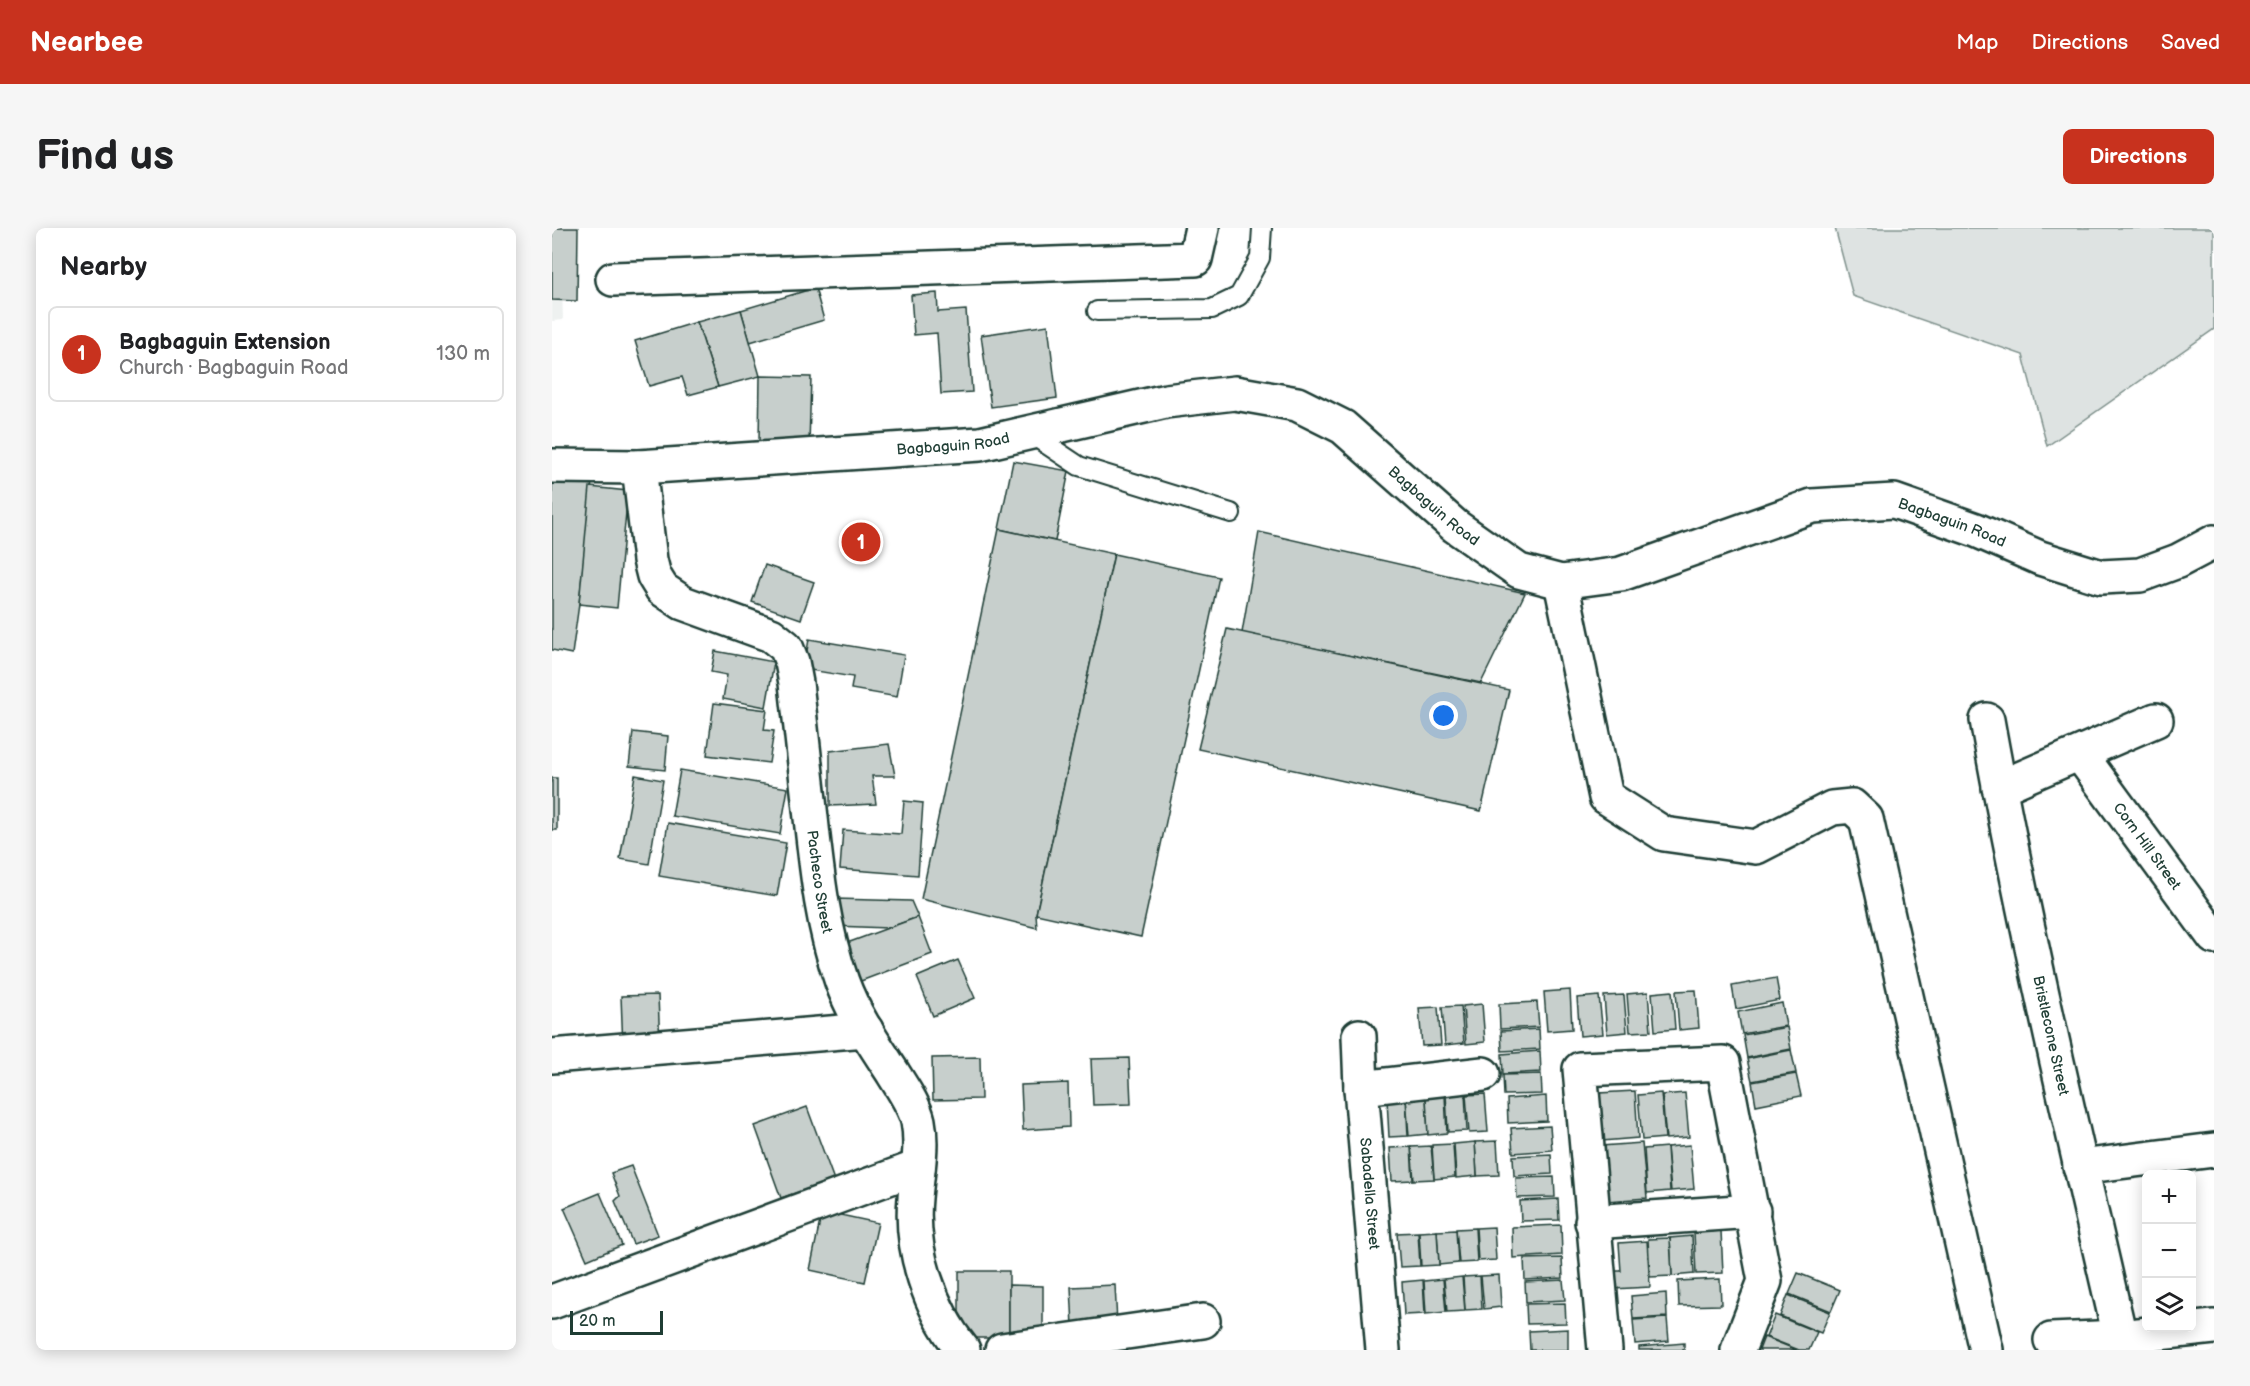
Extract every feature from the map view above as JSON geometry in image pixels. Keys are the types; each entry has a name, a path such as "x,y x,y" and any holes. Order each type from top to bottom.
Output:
{"street":[{"path":"613,279 1195,259 1202,228"},
{"name":"Bagbaguin Road","path":"552,466 639,467 980,444 1166,401 1235,393 1297,404 1342,427 1455,526 1519,571 1561,582 1621,574 1812,506 1894,501 1976,530 2040,558 2101,577 2140,575 2178,561 2214,542"},
{"name":"Pacheco Street","path":"639,467 650,560 654,576 662,589 683,603 771,635 786,646 796,683 819,896 829,941 843,985 866,1030 908,1097 918,1120 920,1142 914,1201 917,1241 923,1275 935,1307 948,1331 963,1350"},
{"path":"1561,582 1606,797 1664,834 1756,847 1832,808 1852,806 1866,819 1986,1350"},
{"name":"Bristlecone Street","path":"1987,720 1999,788 2080,1167 2122,1344"},
{"path":"1999,788 2156,720"},
{"name":"Corn Hill Street","path":"2080,754 2214,937"},
{"path":"552,1056 866,1030"},
{"name":"Sabadella Street","path":"1359,1036 1361,1088 1383,1350"},
{"path":"1605,1350 1580,1069 1722,1063 1765,1281 1738,1350"},
{"path":"1361,1088 1484,1074"},
{"path":"2080,1167 2214,1150"},
{"path":"552,1302 918,1167"},
{"path":"1592,1222 1753,1211"},
{"path":"1002,1350 1203,1321"},
{"path":"2051,1340 2122,1344 2214,1327"}],"lane":[{"path":"1098,311 1212,309 1239,296 1260,258 1262,228"},
{"path":"1027,432 1079,466 1231,513"}],"shaded area":[{"path":"552,228 560,228 563,320 552,321"},
{"path":"1835,228 2214,228 2214,329 2047,446 2023,355 1853,296"}],"building":[{"path":"552,228 578,228 577,301 552,300"},
{"path":"815,288 824,320 750,342 741,310"},
{"path":"937,293 938,312 966,310 972,392 941,394 937,333 914,335 911,295"},
{"path":"741,310 760,376 718,387 697,322"},
{"path":"697,322 718,387 688,395 682,377 649,386 635,341"},
{"path":"1048,325 1057,398 991,407 981,335"},
{"path":"760,376 811,377 809,444 759,443"},
{"path":"1013,461 1069,471 1055,541 999,529"},
{"path":"552,479 592,481 572,654 552,650"},
{"path":"590,487 628,491 617,608 579,604"},
{"path":"999,529 1114,554 1036,914 1037,928 921,899"},
{"path":"1259,532 1525,593 1481,683 1242,633"},
{"path":"1114,554 1219,577 1141,937 1036,914"},
{"path":"765,565 814,582 801,619 752,602"},
{"path":"1227,629 1509,690 1481,811 1198,749"},
{"path":"809,639 904,655 897,697 851,689 853,677 804,669"},
{"path":"715,651 774,662 766,707 723,699 727,675 711,672"},
{"path":"714,703 767,710 764,730 774,731 769,763 707,755"},
{"path":"633,732 668,736 665,770 629,766"},
{"path":"889,744 895,776 872,776 876,804 830,806 830,751"},
{"path":"680,770 788,788 780,834 672,816"},
{"path":"635,775 663,780 649,864 620,859"},
{"path":"552,778 557,778 557,830 552,830"},
{"path":"904,801 923,803 918,875 840,869 843,830 901,834"},
{"path":"668,823 786,843 777,896 659,876"},
{"path":"835,899 911,901 918,917 888,928 834,926"},
{"path":"918,917 932,954 853,984 839,946"},
{"path":"958,960 975,998 933,1016 917,977"},
{"path":"1776,978 1780,1000 1736,1009 1732,986"},
{"path":"1570,990 1572,1029 1547,1031 1544,992"},
{"path":"1696,990 1699,1028 1679,1030 1676,991"},
{"path":"1672,991 1675,1029 1655,1031 1652,993"},
{"path":"1648,992 1651,1031 1630,1032 1627,994"},
{"path":"658,995 660,1047 623,1048 621,996"},
{"path":"1624,995 1627,1032 1607,1034 1604,996"},
{"path":"1599,996 1603,1034 1580,1036 1577,998"},
{"path":"1537,1002 1539,1027 1500,1029 1499,1004"},
{"path":"1782,1003 1786,1026 1742,1034 1738,1012"},
{"path":"1482,1004 1485,1042 1466,1044 1463,1006"},
{"path":"1461,1006 1464,1043 1445,1045 1442,1007"},
{"path":"1438,1007 1441,1045 1422,1046 1419,1008"},
{"path":"1787,1027 1791,1049 1747,1058 1743,1035"},
{"path":"1539,1029 1540,1049 1502,1051 1501,1031"},
{"path":"1791,1050 1796,1073 1752,1081 1747,1059"},
{"path":"1540,1051 1541,1072 1503,1074 1502,1054"},
{"path":"980,1057 981,1099 933,1100 932,1058"},
{"path":"1129,1058 1131,1104 1093,1105 1091,1059"},
{"path":"1541,1074 1542,1094 1504,1095 1503,1075"},
{"path":"1796,1074 1801,1096 1756,1105 1752,1082"},
{"path":"1068,1083 1069,1127 1023,1130 1021,1085"},
{"path":"1635,1091 1638,1138 1602,1141 1599,1093"},
{"path":"1465,1093 1467,1131 1448,1132 1446,1094"},
{"path":"1661,1093 1665,1138 1642,1140 1638,1095"},
{"path":"1685,1093 1689,1137 1666,1139 1662,1095"},
{"path":"1485,1094 1488,1132 1469,1133 1466,1095"},
{"path":"1426,1096 1428,1134 1409,1136 1406,1098"},
{"path":"1445,1096 1447,1133 1428,1135 1426,1097"},
{"path":"1546,1096 1547,1121 1508,1123 1507,1099"},
{"path":"1406,1098 1408,1136 1389,1137 1387,1099"},
{"path":"807,1107 834,1180 781,1198 755,1126"},
{"path":"1550,1126 1552,1150 1513,1153 1511,1128"},
{"path":"1497,1141 1499,1175 1477,1176 1475,1142"},
{"path":"1475,1142 1477,1176 1456,1178 1454,1144"},
{"path":"1642,1143 1647,1198 1606,1201 1601,1146"},
{"path":"1453,1144 1455,1177 1434,1179 1432,1145"},
{"path":"1690,1145 1694,1189 1671,1191 1667,1147"},
{"path":"1431,1146 1434,1179 1414,1180 1411,1147"},
{"path":"1411,1147 1413,1180 1392,1181 1390,1148"},
{"path":"1667,1147 1670,1191 1647,1193 1644,1149"},
{"path":"1551,1154 1552,1174 1514,1176 1513,1156"},
{"path":"631,1166 658,1235 633,1244 615,1201 620,1196 611,1173"},
{"path":"1554,1177 1555,1197 1517,1198 1516,1178"},
{"path":"600,1193 622,1245 587,1260 564,1208"},
{"path":"1558,1199 1559,1220 1521,1221 1520,1201"},
{"path":"822,1211 878,1223 865,1282 810,1270"},
{"path":"1561,1225 1562,1255 1513,1258 1512,1227"},
{"path":"1494,1227 1496,1260 1478,1261 1476,1228"},
{"path":"1475,1228 1477,1262 1459,1263 1456,1229"},
{"path":"1456,1230 1458,1263 1439,1265 1437,1231"},
{"path":"1437,1231 1439,1265 1421,1266 1419,1232"},
{"path":"1721,1231 1723,1273 1696,1274 1694,1233"},
{"path":"1418,1232 1420,1266 1400,1267 1397,1233"},
{"path":"1692,1236 1694,1274 1672,1276 1670,1238"},
{"path":"1670,1238 1672,1276 1650,1277 1648,1239"},
{"path":"1647,1241 1650,1287 1613,1289 1612,1271 1621,1271 1619,1243"},
{"path":"1562,1258 1563,1278 1525,1280 1524,1259"},
{"path":"959,1271 1009,1271 1009,1338 959,1338"},
{"path":"1798,1273 1840,1290 1831,1311 1789,1294"},
{"path":"1499,1275 1501,1307 1484,1309 1481,1276"},
{"path":"1480,1276 1482,1309 1465,1310 1463,1277"},
{"path":"1462,1277 1465,1311 1447,1312 1444,1279"},
{"path":"1443,1279 1446,1312 1426,1314 1424,1281"},
{"path":"1720,1279 1721,1305 1679,1306 1678,1281"},
{"path":"1423,1280 1425,1314 1404,1315 1402,1282"},
{"path":"1563,1280 1565,1300 1526,1302 1525,1282"},
{"path":"1009,1285 1043,1286 1043,1338 1009,1338"},
{"path":"1115,1285 1117,1323 1073,1326 1071,1287"},
{"path":"1666,1293 1667,1317 1633,1319 1631,1296"},
{"path":"1788,1295 1830,1312 1821,1333 1780,1316"},
{"path":"1565,1303 1566,1323 1527,1324 1526,1304"},
{"path":"1775,1315 1817,1332 1809,1350 1799,1350 1766,1337"},
{"path":"1667,1318 1669,1341 1635,1344 1633,1320"},
{"path":"1568,1329 1568,1350 1530,1350 1529,1331"},
{"path":"1764,1337 1797,1350 1759,1350"},
{"path":"1684,1343 1684,1350 1639,1350 1639,1347"}],"place":[{"name":"Bagbaguin Extension","path":"861,542"}]}
